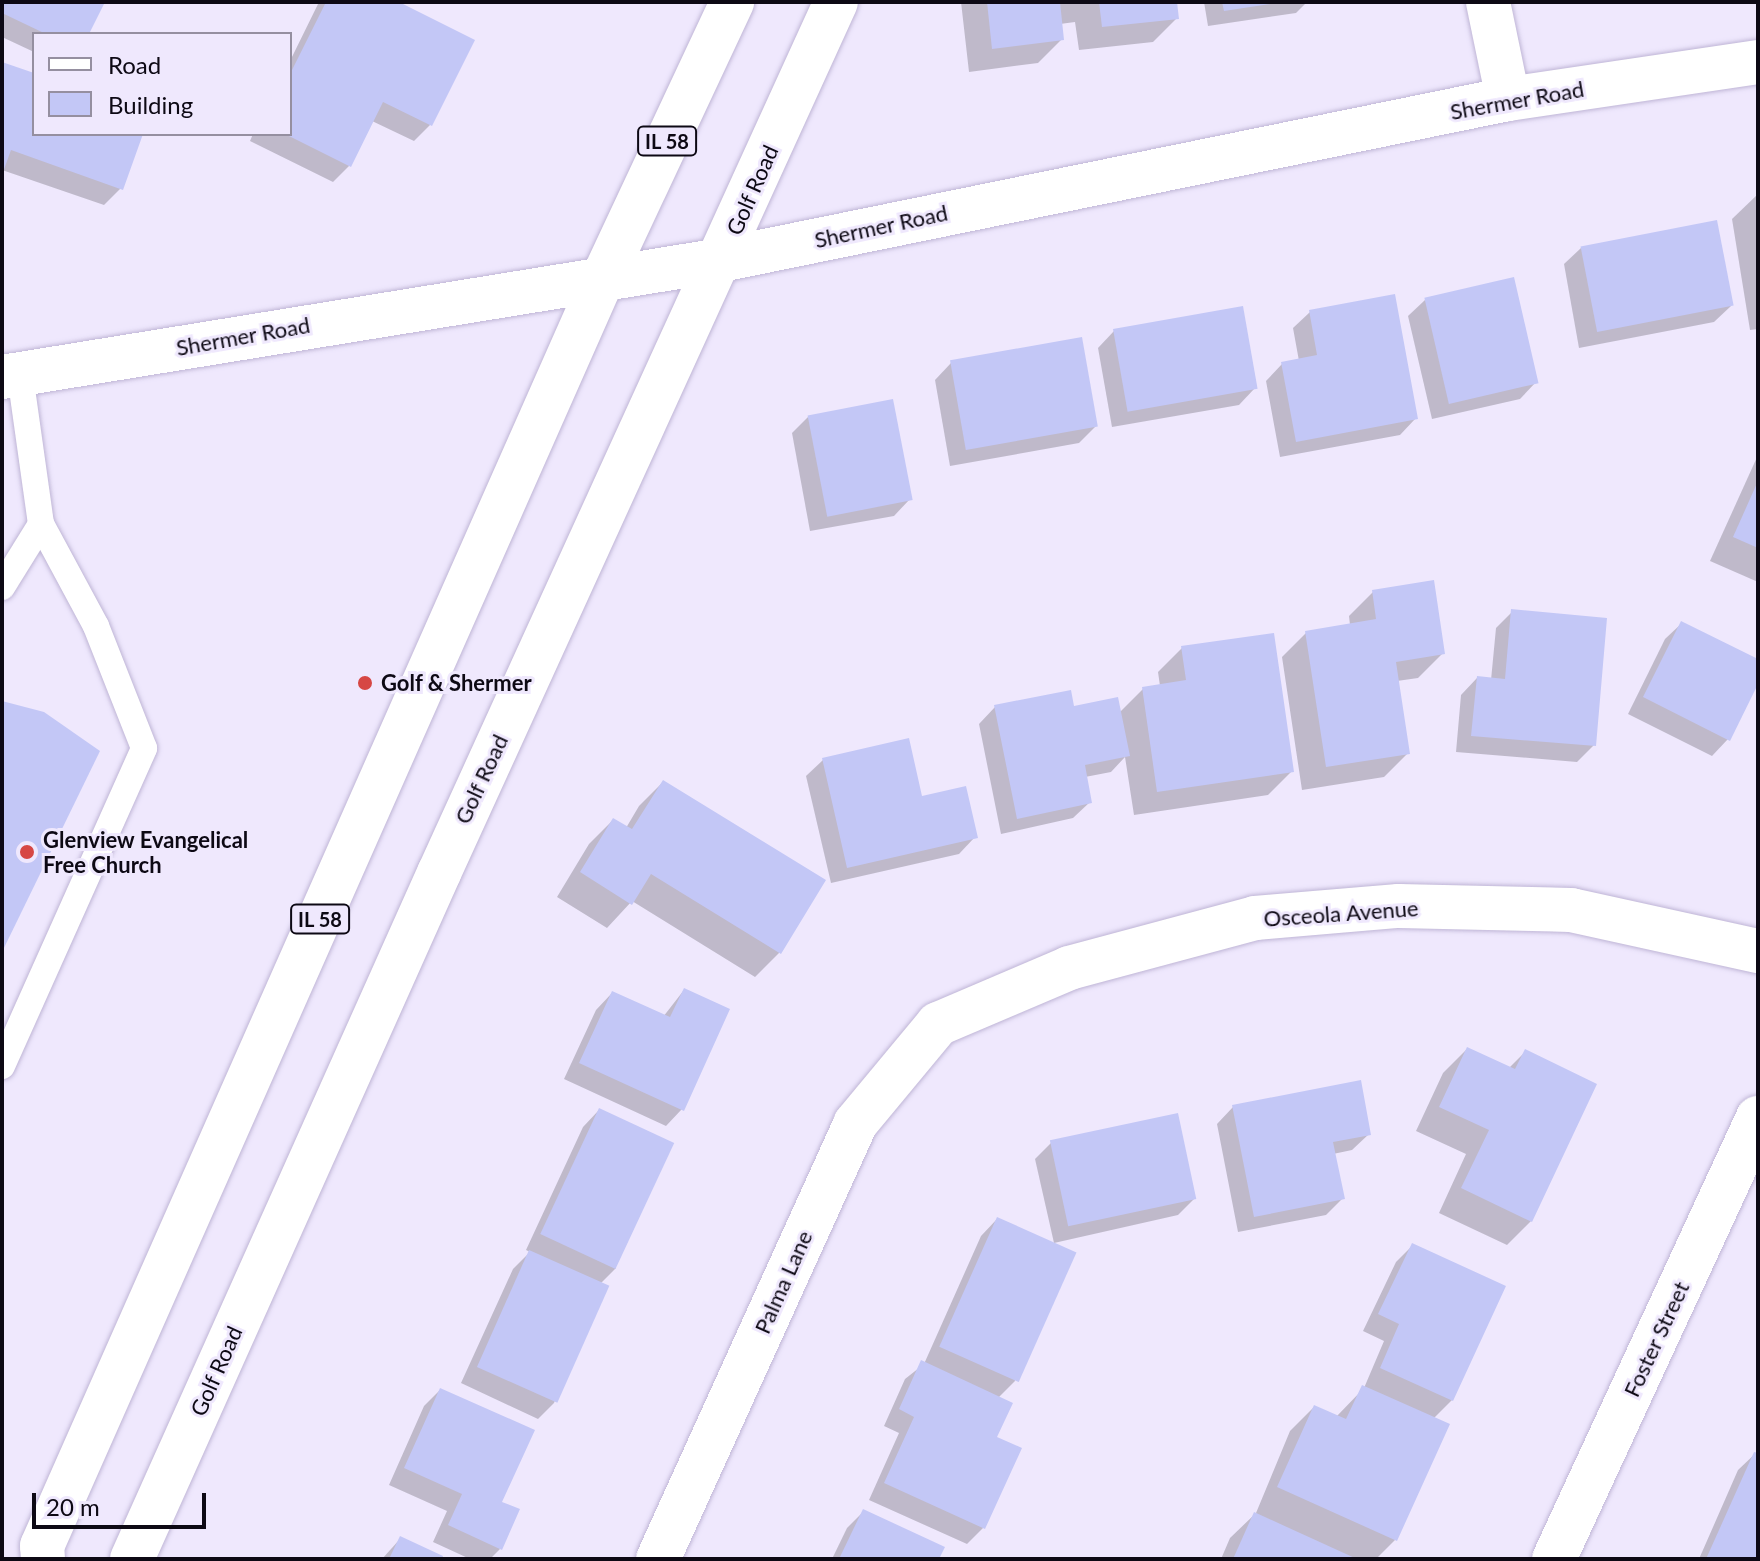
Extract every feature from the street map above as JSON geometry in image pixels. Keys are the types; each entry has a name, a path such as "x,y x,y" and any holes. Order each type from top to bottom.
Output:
{"main road":[{"name":"IL 58","path":"43,1559 42,1546 602,280 732,2"},
{"name":"Golf Road","path":"132,1559 445,859 721,260 836,2"},
{"path":"1488,2 1508,99"},
{"name":"Shermer Road","path":"11,375 721,260 1508,99 1758,62"},
{"name":"Osceola Avenue","path":"938,1024 1069,968 1255,918 1399,906 1571,910 1758,951"},
{"name":"Palma Lane","path":"658,1559 855,1124 938,1024"},
{"name":"Foster Street","path":"1554,1559 1758,1118"}],"lane":[{"path":"2,1066 144,748 96,626 41,524 11,375"},
{"path":"2,587 41,524"}],"building":[{"path":"2,2 105,2 90,32 42,32 2,13"},
{"path":"326,2 399,2 475,40 432,126 383,102 351,167 289,136 292,136 292,70"},
{"path":"987,2 1060,2 1064,40 992,49"},
{"path":"1099,2 1177,2 1179,19 1102,27"},
{"path":"1222,2 1270,2 1270,4 1224,11"},
{"path":"2,62 32,72 32,136 142,136 123,190 11,150 2,175"},
{"path":"1717,220 1734,305 1597,332 1581,247"},
{"path":"1514,277 1539,383 1449,404 1424,298"},
{"path":"1395,294 1418,419 1296,442 1281,362 1317,355 1309,310"},
{"path":"1243,306 1258,389 1128,412 1113,329"},
{"path":"1082,337 1098,427 966,450 950,360"},
{"path":"893,399 913,500 827,517 808,416"},
{"path":"1758,481 1758,548 1733,537"},
{"path":"1434,580 1445,654 1396,662 1410,754 1326,767 1305,631 1376,619 1372,590"},
{"path":"1511,609 1607,618 1596,746 1471,736 1477,676 1505,679"},
{"path":"1681,621 1758,659 1758,684 1730,741 1643,697"},
{"path":"1274,633 1294,772 1157,792 1142,687 1186,680 1181,646"},
{"path":"1071,690 1074,706 1118,697 1130,756 1085,765 1092,803 1017,819 994,705"},
{"name":"Glenview Evangelical Free Church","path":"2,701 44,712 100,751 2,952"},
{"path":"909,738 922,796 966,786 978,838 847,868 822,758"},
{"path":"663,780 826,880 781,954 651,874 632,905 580,872 613,818 632,829"},
{"path":"684,988 730,1009 684,1111 579,1063 612,991 670,1017"},
{"path":"1467,1047 1515,1069 1525,1049 1597,1084 1532,1222 1461,1188 1489,1130 1439,1107"},
{"path":"1361,1080 1371,1135 1333,1142 1345,1199 1254,1217 1232,1105"},
{"path":"599,1108 674,1143 615,1269 540,1234"},
{"path":"1178,1113 1196,1199 1068,1226 1050,1140"},
{"path":"997,1217 1076,1252 1019,1382 939,1347"},
{"path":"1412,1243 1506,1286 1453,1401 1380,1368 1399,1324 1378,1314"},
{"path":"529,1250 609,1286 557,1403 477,1367"},
{"path":"921,1360 1013,1403 997,1437 1022,1448 985,1529 884,1483 914,1417 899,1409"},
{"path":"1362,1385 1450,1424 1397,1541 1277,1487 1314,1405 1346,1419"},
{"path":"440,1388 535,1430 502,1502 520,1509 502,1550 448,1525 462,1494 404,1468"},
{"path":"1754,1452 1758,1453 1758,1559 1706,1559"},
{"path":"863,1509 945,1547 939,1559 839,1559"},
{"path":"1254,1512 1357,1559 1233,1559"},
{"path":"400,1536 443,1556 442,1559 389,1559"}],"place":[{"name":"Golf & Shermer","path":"365,683"},
{"name":"Glenview Evangelical Free Church","path":"27,852"}]}
